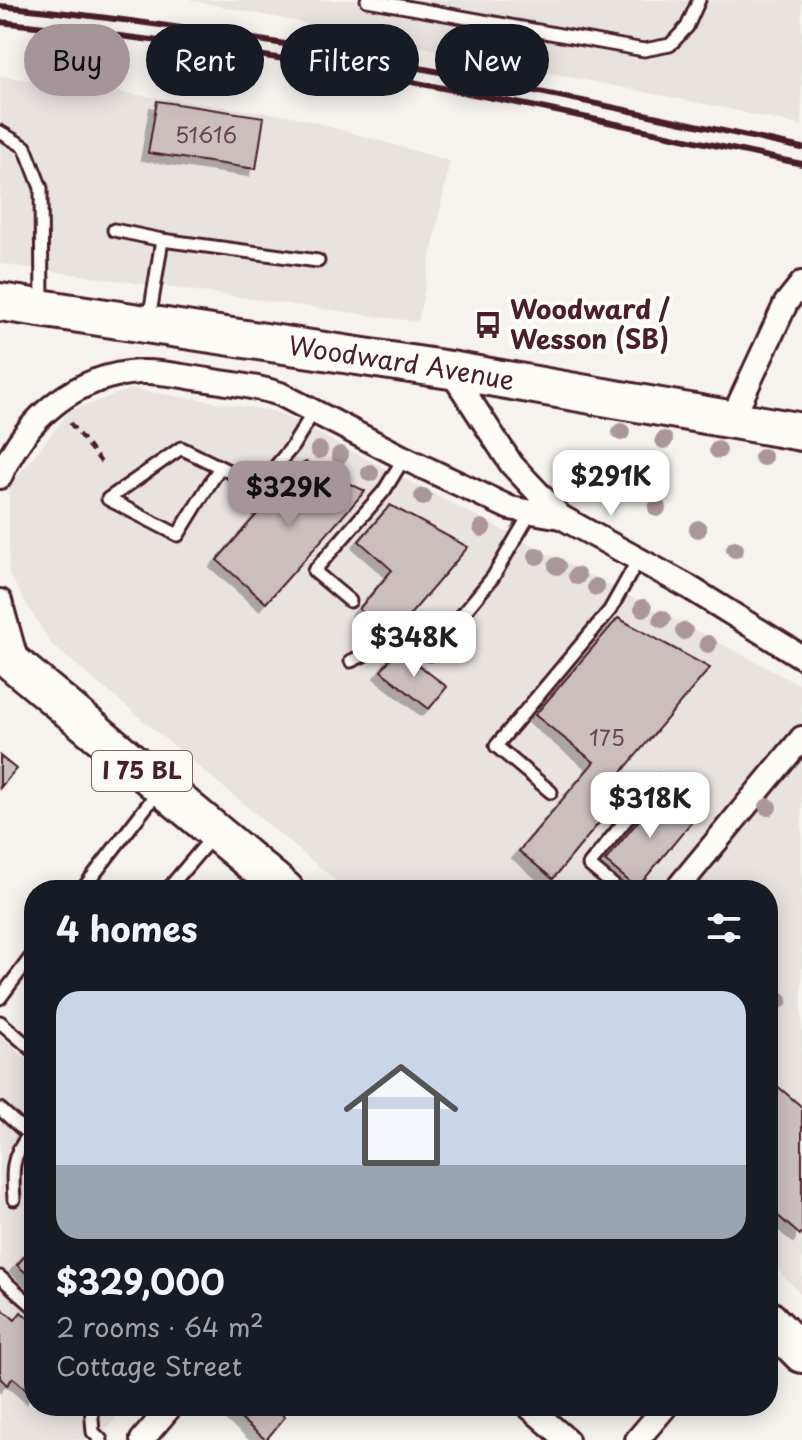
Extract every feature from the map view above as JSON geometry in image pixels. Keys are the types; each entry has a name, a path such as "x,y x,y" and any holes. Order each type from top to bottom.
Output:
{"main road":[{"name":"Woodward Avenue","path":"0,302 450,370 802,432"},
{"name":"I 75 BL","path":"9,660 273,880"},
{"path":"778,1329 802,1354"}],"street":[{"path":"732,419 786,303 802,283"},
{"path":"450,370 512,465 561,517 802,657"},
{"path":"0,477 17,444 54,403 98,379 151,372 261,388 510,508 561,517"},
{"path":"0,601 9,660"},
{"path":"684,880 802,738"},
{"path":"142,1440 162,1416"},
{"path":"539,1416 567,1440"},
{"path":"637,1440 657,1416"}],"lane":[{"path":"367,0 644,50 670,45 687,27 699,0"},
{"path":"0,132 25,147 41,188 42,308"},
{"path":"114,230 162,240 318,261"},
{"path":"148,325 162,240"},
{"path":"220,467 178,535 108,499 181,448 220,467 259,486 292,447 314,411"},
{"path":"350,601 314,571 384,491 404,458"},
{"path":"351,661 407,635 430,654 493,577 531,512"},
{"path":"551,792 496,746 610,610 638,560"},
{"path":"607,880 589,865 658,781"},
{"path":"90,880 162,787"},
{"path":"176,880 216,833"},
{"path":"0,998 24,966"},
{"path":"0,1022 24,1042"},
{"path":"0,1109 24,1131"},
{"path":"14,1199 11,1166 24,1141"},
{"path":"0,1277 24,1298"},
{"path":"92,1416 93,1432 101,1440"}],"path":[{"path":"54,403 101,462"}],"shaded area":[{"path":"189,0 802,0 802,126 549,73 549,24 435,24 435,50 419,47 419,24 308,24"},
{"path":"0,76 24,79 24,96 130,94 293,116 450,161 418,322 0,264"},
{"path":"131,389 275,411 802,686 802,1295 778,1270 778,880 335,880 51,644 9,575 9,487 70,411"},
{"path":"0,1036 24,1057 24,1416 117,1416 97,1440 0,1440"}],"building":[{"path":"157,101 264,117 256,169 148,153"},
{"path":"306,462 365,491 266,603 217,560 299,466"},
{"path":"390,505 468,547 391,637 359,609 392,570 359,541"},
{"path":"618,618 710,668 615,780 626,790 553,879 519,851 594,762 535,715"},
{"path":"398,649 447,687 429,709 381,671"},
{"path":"0,756 16,769 0,788"},
{"path":"663,791 695,818 644,880 628,880 605,861"},
{"path":"778,1087 802,1107 800,1235 778,1216"},
{"path":"24,1257 24,1271 17,1265"},
{"path":"0,1307 15,1320 21,1312 24,1315 24,1387 13,1378 7,1385 0,1378"},
{"path":"237,1416 285,1417 266,1440"}],"railway":[{"path":"0,6 101,17 303,47 503,84 802,148"},
{"path":"0,22 163,41 325,66 504,100 802,164"}],"place":[{"name":"Woodward / Wesson (SB)","path":"488,325"}]}
